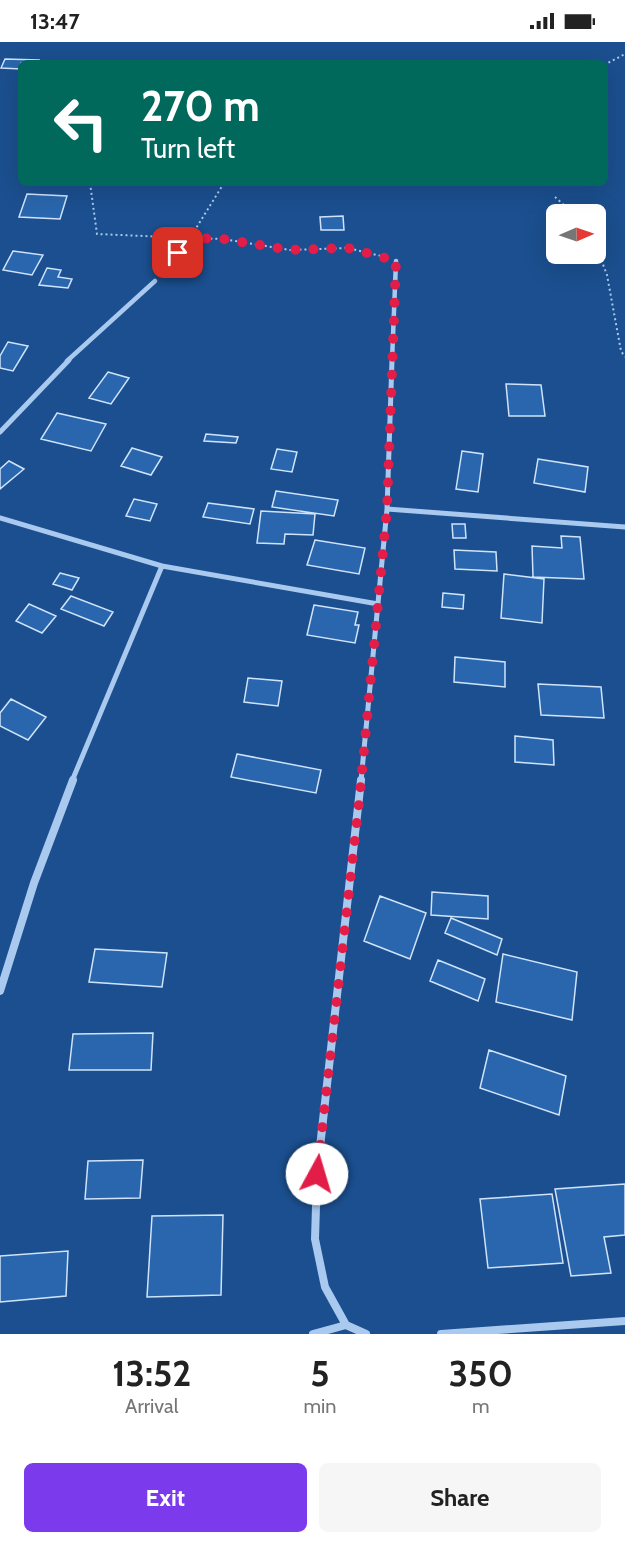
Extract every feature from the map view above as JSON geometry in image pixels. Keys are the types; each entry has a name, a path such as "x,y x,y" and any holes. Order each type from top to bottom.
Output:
{"street":[{"path":"366,1334 346,1325 326,1287 315,1239 317,1174 359,803 387,509 396,261"},
{"path":"0,432 74,354 155,281"},
{"path":"387,509 625,527"},
{"path":"0,518 162,566 378,604"},
{"path":"0,991 19,923 107,696 162,566"},
{"path":"441,1334 625,1321"},
{"path":"313,1334 346,1325"}],"path":[{"path":"608,63 625,54"},
{"path":"90,186 97,234 110,237 223,239 290,250 348,248 396,261"},
{"path":"155,281 189,238 222,186"},
{"path":"555,197 563,204"},
{"path":"603,264 607,275 621,351 625,357"}],"building":[{"path":"5,59 39,60 18,60 18,69 1,68"},
{"path":"27,194 67,196 60,219 19,217"},
{"path":"343,216 344,230 321,230 320,217"},
{"path":"13,251 43,255 32,275 3,270"},
{"path":"47,268 61,270 58,277 72,279 68,288 39,285"},
{"path":"8,342 28,346 13,371 0,368 0,356"},
{"path":"108,372 129,378 111,404 89,398"},
{"path":"108,372 129,378 111,404 89,398"},
{"path":"506,384 541,385 545,416 509,416"},
{"path":"506,384 541,385 545,416 509,416"},
{"path":"57,413 106,424 91,451 41,439"},
{"path":"206,434 238,437 236,443 204,441"},
{"path":"132,448 162,457 151,475 121,466"},
{"path":"277,449 297,452 292,472 271,469"},
{"path":"277,449 297,452 292,472 271,469"},
{"path":"462,451 483,454 478,492 456,489"},
{"path":"462,451 483,454 478,492 456,489"},
{"path":"538,459 588,467 585,492 534,483"},
{"path":"538,459 588,467 585,492 534,483"},
{"path":"9,461 24,469 0,489 0,469"},
{"path":"276,491 338,500 334,516 272,507"},
{"path":"134,499 157,504 150,521 126,516"},
{"path":"134,499 157,504 150,521 126,516"},
{"path":"208,503 254,509 250,524 203,517"},
{"path":"261,511 315,514 313,535 285,534 284,544 257,543"},
{"path":"261,511 315,514 313,535 285,534 284,544 257,543"},
{"path":"452,524 465,524 466,538 453,538"},
{"path":"452,524 465,524 466,538 453,538"},
{"path":"561,536 580,537 584,579 533,577 532,546 562,548"},
{"path":"315,540 365,548 359,574 307,565"},
{"path":"454,550 496,552 497,571 455,569"},
{"path":"60,573 79,578 72,590 53,584"},
{"path":"60,573 79,578 72,590 53,584"},
{"path":"504,574 544,579 542,623 501,618"},
{"path":"443,593 464,595 463,609 442,607"},
{"path":"71,596 113,612 104,626 61,609"},
{"path":"29,604 56,616 42,633 16,621"},
{"path":"314,605 358,612 355,625 359,625 355,643 307,635"},
{"path":"455,657 505,662 505,687 454,682"},
{"path":"455,657 505,662 505,687 454,682"},
{"path":"248,678 282,681 278,706 244,702"},
{"path":"538,684 601,687 604,718 541,715"},
{"path":"11,699 46,717 28,740 0,726 0,713"},
{"path":"515,736 553,740 554,765 515,762"},
{"path":"237,754 321,770 316,793 231,777"},
{"path":"432,892 488,896 488,919 431,915"},
{"path":"380,896 426,913 410,959 364,941"},
{"path":"380,896 426,913 410,959 364,941"},
{"path":"451,918 502,939 497,955 445,933"},
{"path":"95,949 167,953 162,987 89,982"},
{"path":"503,954 577,972 572,1020 496,1002"},
{"path":"438,960 485,979 478,1001 430,981"},
{"path":"438,960 485,979 478,1001 430,981"},
{"path":"153,1033 151,1070 69,1070 73,1034"},
{"path":"489,1050 566,1076 559,1115 480,1088"},
{"path":"489,1050 566,1076 559,1115 480,1088"},
{"path":"143,1160 140,1198 85,1199 88,1161"},
{"path":"143,1160 140,1198 85,1199 88,1161"},
{"path":"625,1184 625,1235 604,1237 611,1273 571,1276 555,1189"},
{"path":"625,1184 625,1235 604,1237 611,1273 571,1276 555,1189"},
{"path":"552,1194 563,1263 488,1268 480,1199"},
{"path":"223,1215 221,1295 147,1297 152,1216"},
{"path":"68,1251 66,1296 0,1302 0,1256"},
{"path":"68,1251 66,1296 0,1302 0,1256"}],"route":[{"path":"178,253 189,238 223,239 290,250 348,248 396,261 387,509 359,803 317,1174"}]}
